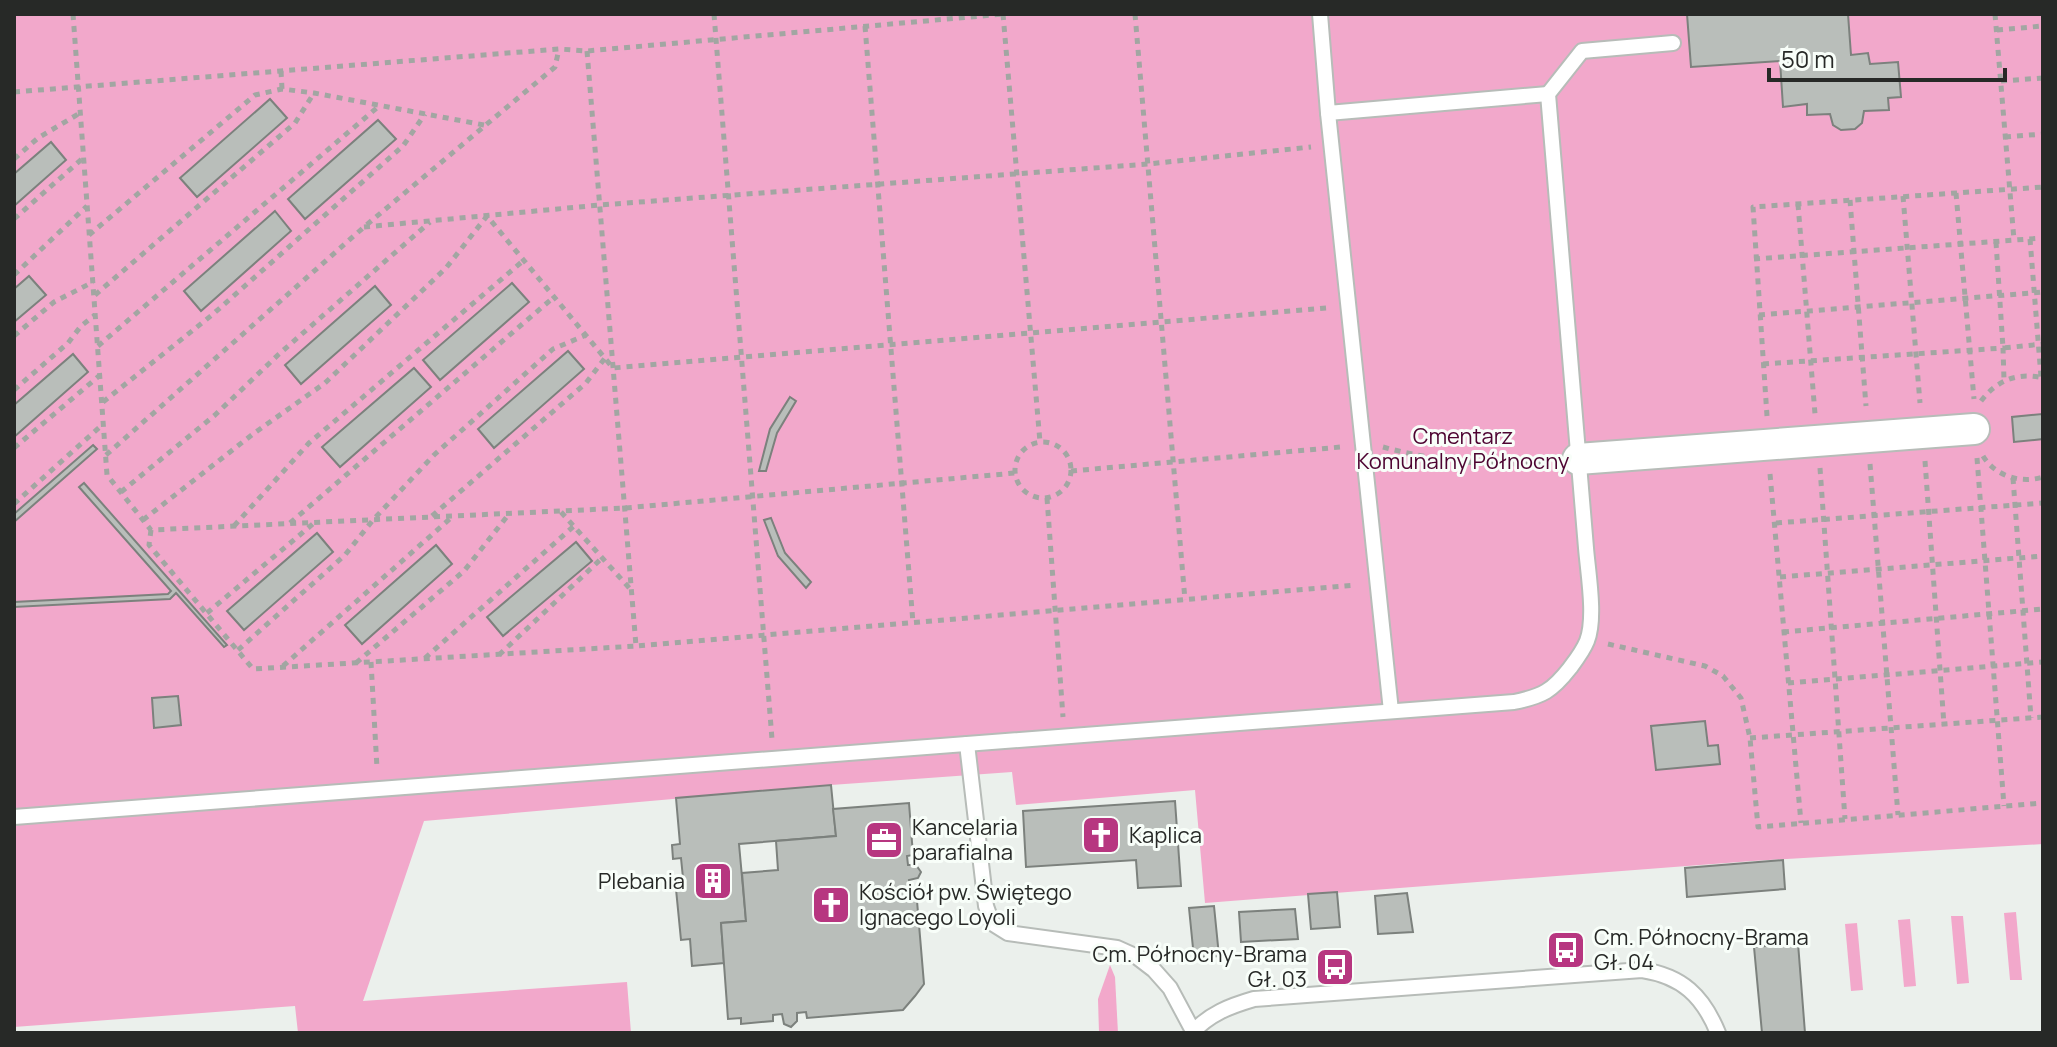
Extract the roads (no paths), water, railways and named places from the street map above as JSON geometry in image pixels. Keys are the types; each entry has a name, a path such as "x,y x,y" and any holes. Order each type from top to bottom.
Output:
{"street":[{"path":"1578,459 1975,431"}],"lane":[{"path":"1320,14 1391,711"},
{"path":"14,817 1514,702 1542,696 1560,681 1588,640 1590,621 1548,94 1582,51 1673,43"},
{"path":"1328,113 1548,94"},
{"path":"967,744 986,906 992,923 1008,933 1117,948 1137,957 1170,988 1192,1032 1209,1017 1230,1006 1254,999 1642,970 1664,973 1684,984 1701,1001 1718,1033"}],"place":[{"name":"Kaplica","path":"1101,835"},
{"name":"Kancelaria parafialna","path":"884,840"},
{"name":"Plebania","path":"713,881"},
{"name":"Kościół pw. Świętego Ignacego Loyoli","path":"831,905"},
{"name":"Cm. Północny-Brama Gł. 04","path":"1566,950"},
{"name":"Cm. Północny-Brama Gł. 03","path":"1335,967"}],"park label":[{"name":"Cmentarz Komunalny Północny","path":"1463,448"}]}
